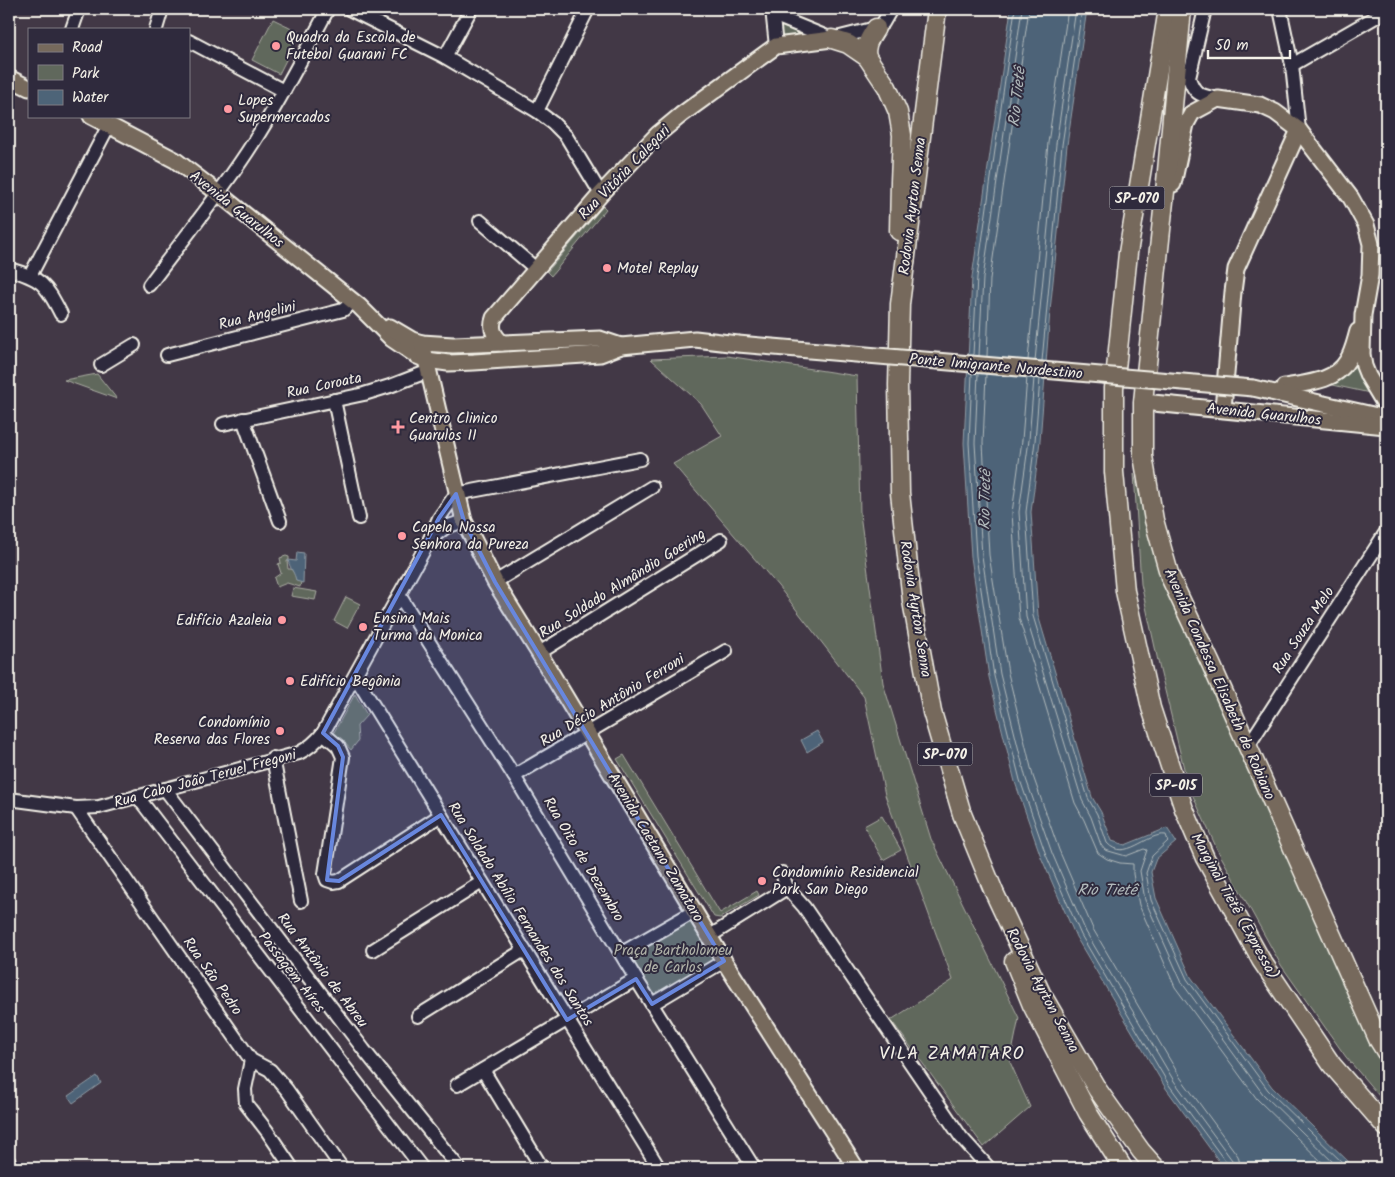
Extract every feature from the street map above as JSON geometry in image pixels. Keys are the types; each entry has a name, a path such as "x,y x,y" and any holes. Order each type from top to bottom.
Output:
{"highway":[{"name":"Rodovia Ayrton Senna","path":"937,9 900,304 898,385 900,494 912,601 932,712 962,814 994,892 1046,1001 1097,1089 1152,1163"},
{"name":"SP-070","path":"1114,388 1128,253 1168,9"},
{"name":"Avenida Condessa Elisabeth de Robiano","path":"1182,9 1143,402 1143,456 1154,520 1170,577 1248,746 1378,1039 1386,1052"},
{"path":"876,28 867,42 865,50 867,57 888,87 898,112 902,135 900,304"},
{"path":"832,39 848,44 867,57"},
{"name":"Marginal Tietê (Expressa)","path":"1114,388 1114,472 1125,592 1151,708 1184,809 1205,858 1261,960 1332,1065 1386,1127"},
{"path":"994,892 994,914 1032,1005 1088,1113 1123,1168"}],"main road":[{"name":"Rua Vitória Calegari","path":"502,343 495,337 492,329 494,318 601,194 658,134 776,46 832,39"},
{"path":"10,81 28,88"},
{"path":"1163,206 1172,188 1186,124 1192,113 1218,99 1260,105 1275,112 1299,130 1351,198 1366,225 1371,244 1370,275 1363,316 1362,354 1368,376 1386,407"},
{"name":"Avenida Guarulhos","path":"95,118 175,160 353,302 392,339 428,366 448,362 600,354 621,346 695,339 738,344"},
{"path":"1223,409 1232,292 1236,269 1299,130"},
{"path":"1284,387 1329,377 1340,370 1348,360 1363,316"},
{"name":"Avenida Guarulhos","path":"372,318 412,340 422,343 452,345 600,340 621,346"},
{"path":"422,343 456,494 464,521"},
{"name":"Ponte Imigrante Nordestino","path":"738,344 1254,388"},
{"name":"Avenida Guarulhos","path":"1254,388 1284,387 1386,407"},
{"name":"Avenida Guarulhos","path":"1254,388 1386,418"},
{"name":"Avenida Guarulhos","path":"1143,402 1386,426"},
{"name":"Avenida Caetano Zamataro","path":"464,521 495,582 588,733 724,961 856,1168"}],"street":[{"path":"72,28 79,9"},
{"path":"159,27 162,9"},
{"path":"149,285 253,143 284,91 328,9"},
{"path":"349,9 445,57 537,111 566,136 601,194"},
{"path":"445,57 471,9"},
{"path":"537,111 588,9"},
{"path":"772,12 832,39 876,28 883,23 891,9"},
{"path":"1205,9 1189,78 1193,88 1199,95 1218,99"},
{"path":"1280,9 1292,65 1299,130"},
{"path":"1292,65 1386,10"},
{"path":"772,12 776,46"},
{"path":"190,42 284,91"},
{"path":"30,276 110,125"},
{"path":"480,221 536,269"},
{"path":"9,269 30,276 42,283 61,314"},
{"name":"Rua Angelini","path":"167,355 343,310 353,302"},
{"path":"101,365 134,345"},
{"name":"Rua Coroata","path":"223,424 390,386 428,366"},
{"path":"334,400 359,518"},
{"path":"243,419 280,521"},
{"path":"456,494 640,459"},
{"path":"495,582 652,487"},
{"name":"Rua Cabo João Teruel Fregoni","path":"9,799 76,808 99,807 308,748 323,733 400,595 440,518 456,494"},
{"name":"Rua Cabo João Teruel Fregoni","path":"430,539 446,527 464,521"},
{"name":"Rua Souza Melo","path":"1248,746 1386,532"},
{"name":"Rua Soldado Almândio Goering","path":"539,653 721,540"},
{"name":"Rua Oito de Dezembro","path":"400,595 514,776 636,979 754,1168"},
{"name":"Rua Décio Antônio Ferroni","path":"514,776 726,651"},
{"name":"Rua Soldado Abílio Fernandes dos Santos","path":"355,676 659,1168"},
{"path":"323,733 338,746 343,757 325,874 327,880 332,882 339,881 441,815"},
{"path":"273,758 301,901"},
{"name":"Rua Antônio de Abreu","path":"165,789 364,1050 459,1168"},
{"name":"Passagem Aíres","path":"137,796 422,1168"},
{"name":"Rua São Pedro","path":"76,808 251,1060"},
{"path":"782,873 787,888 804,907 961,1137 989,1168"},
{"path":"373,950 482,882"},
{"path":"710,936 787,888"},
{"path":"622,953 695,911"},
{"path":"418,1016 524,950"},
{"path":"652,1004 724,961"},
{"path":"458,1085 636,979"},
{"path":"292,1168 268,1131 254,1117 246,1104 244,1089 251,1060 270,1070 287,1090 342,1168"},
{"path":"483,1070 542,1168"},
{"path":"9,1162 12,1168"}],"highlighted area":[{"path":"456,494 464,521 495,582 724,961 652,1004 636,979 567,1020 441,815 339,881 327,880 343,757 338,746 323,733 439,518"}],"green space":[{"path":"773,15 832,39 776,46"},
{"name":"Quadra da Escola de Futebol Guarani FC","path":"273,19 300,32 279,74 252,60"},
{"path":"603,206 606,209 551,276 547,272"},
{"path":"545,346 546,351 450,356 452,353"},
{"path":"727,356 857,376 860,514 883,683 931,839 1019,1018 1010,1062 1030,1107 984,1147 891,1020 953,980 885,795 864,697 778,586 673,464 722,436 701,404 651,359"},
{"path":"1355,364 1370,393 1328,384"},
{"path":"97,374 117,399 64,380"},
{"path":"1134,473 1155,558 1371,1045 1386,1068 1386,1104 1346,1057 1281,965 1217,849 1188,785 1141,584"},
{"path":"289,557 289,561 287,561 288,569 291,569 301,582 300,587 287,583 277,587 274,578 281,573 278,564 281,563 280,558"},
{"path":"293,588 317,592 315,600 291,596"},
{"path":"346,597 360,604 347,628 334,621"},
{"path":"355,694 367,715 357,726 358,741 351,750 333,734"},
{"path":"624,755 720,913 757,891 759,895 720,918 714,917 617,759"},
{"path":"882,816 901,850 883,860 864,826"},
{"name":"Praça Bartholomeu de Carlos","path":"690,918 716,960 657,998 630,956"}],"water":[{"name":"Rio Tietê","path":"1011,9 1087,9 1067,145 1050,311 1040,441 1031,512 1038,615 1092,797 1101,812 1112,841 1125,845 1167,828 1176,842 1156,859 1151,872 1156,898 1191,977 1272,1087 1355,1168 1224,1168 1165,1087 1076,937 1041,857 1015,782 989,677 971,557 964,443 972,277"},
{"path":"297,552 304,553 303,583 296,581 288,560 296,561"},
{"path":"817,731 823,742 807,752 801,740"},
{"path":"97,1076 101,1083 73,1103 68,1096"}],"place":[{"name":"Quadra da Escola de Futebol Guarani FC","path":"276,46"},
{"name":"Lopes Supermercados","path":"228,109"},
{"name":"Motel Replay","path":"607,268"},
{"name":"Centro Clinico Guarulos II","path":"398,427"},
{"name":"Capela Nossa Senhora da Pureza","path":"402,536"},
{"name":"Edifício Azaleia","path":"282,620"},
{"name":"Ensina Mais Turma da Monica","path":"363,627"},
{"name":"Edifício Begônia","path":"290,681"},
{"name":"Condomínio Reserva das Flores","path":"280,731"},
{"name":"Condomínio Residencial Park San Diego","path":"762,881"}],"district":[{"name":"VILA ZAMATARO","path":"952,1053"}]}
